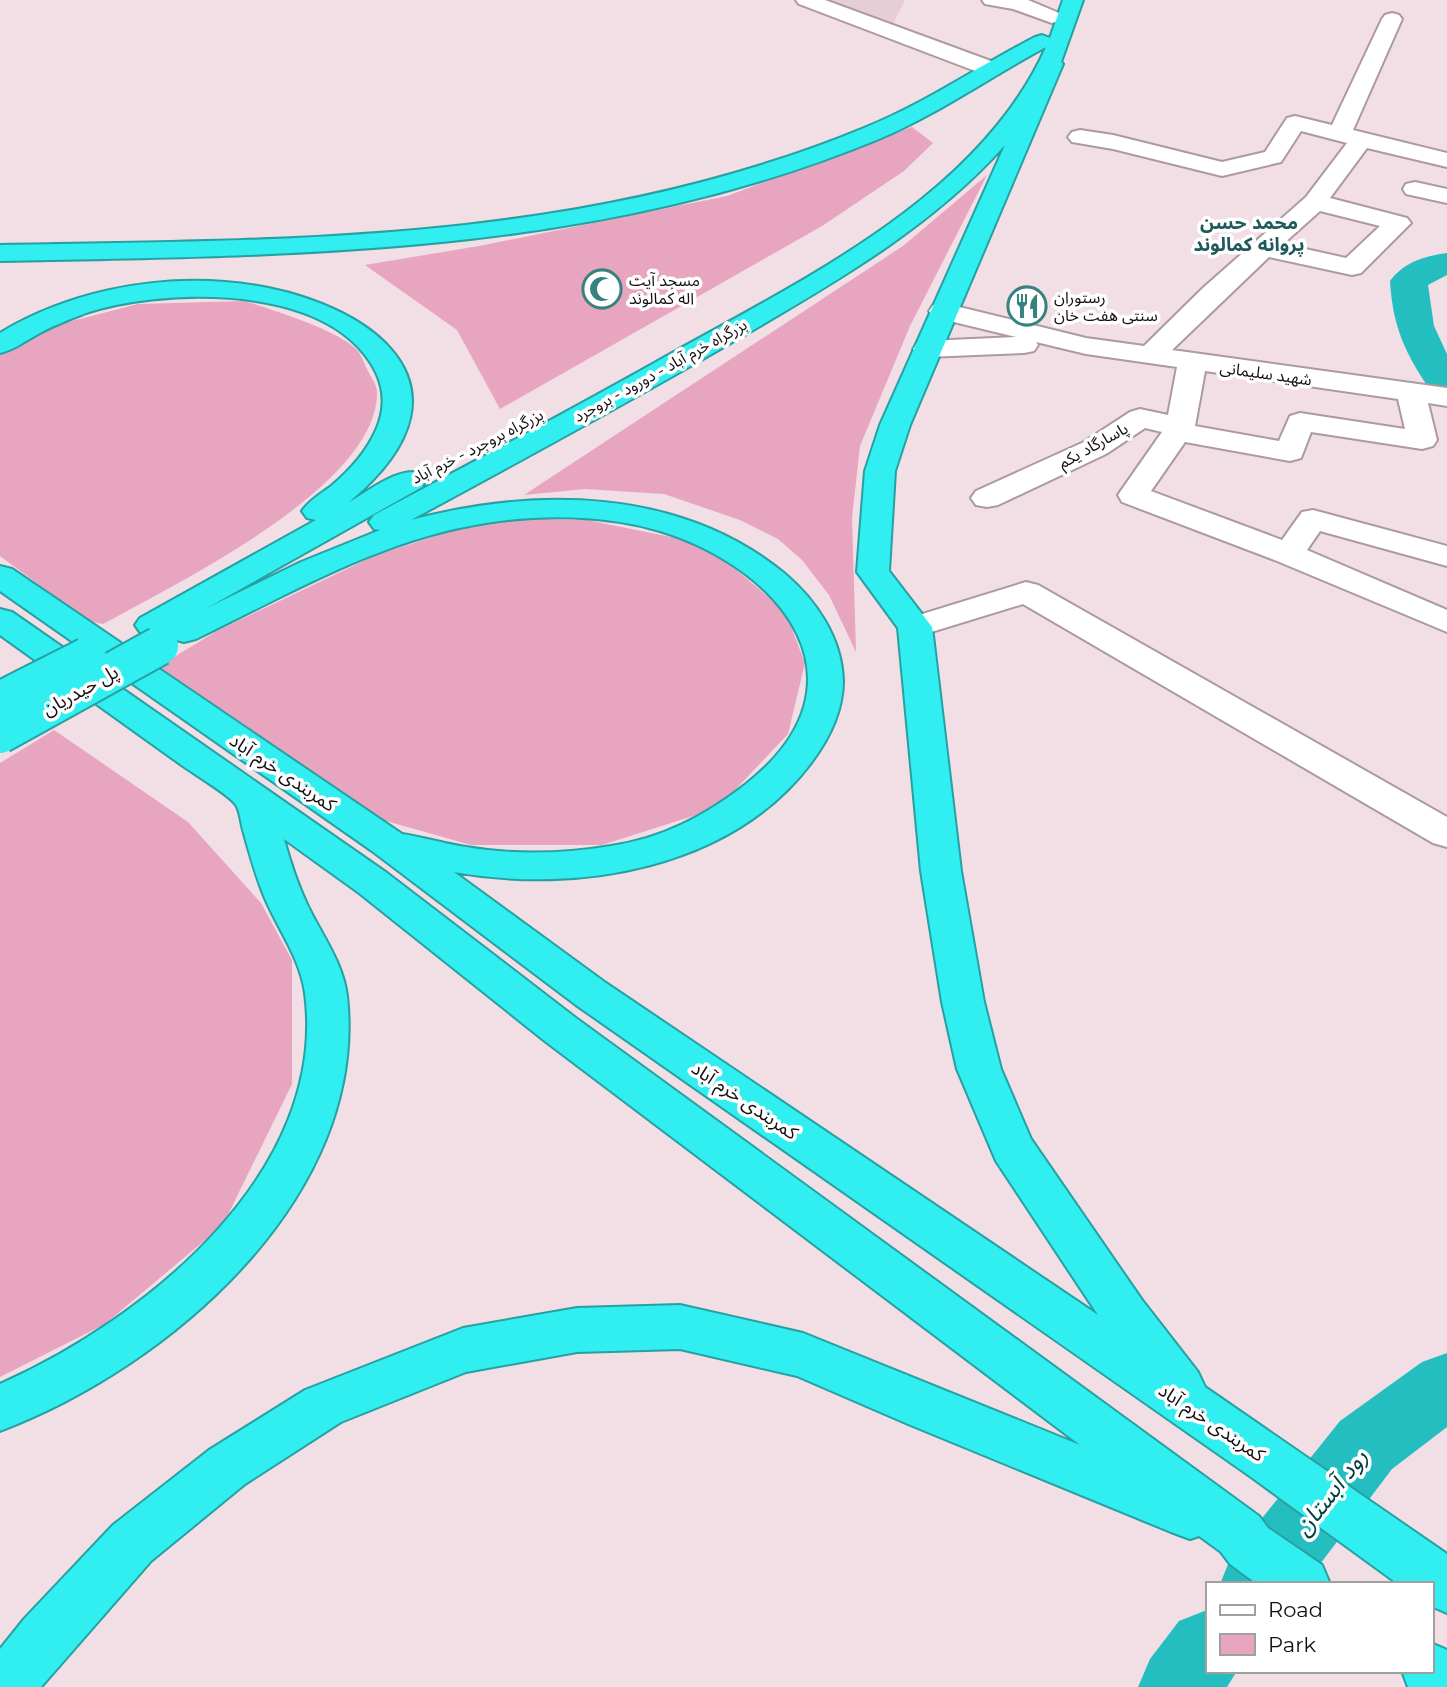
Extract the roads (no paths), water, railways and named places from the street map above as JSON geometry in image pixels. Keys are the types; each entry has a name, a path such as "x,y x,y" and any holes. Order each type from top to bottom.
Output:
{"highway":[{"path":"0,253 228,248 406,240 534,226 696,194 808,158 928,108 991,69 1055,24"},
{"path":"1055,24 943,311 894,425 880,471 873,572 915,627 941,871 958,975 979,1069 1012,1148 1125,1315 1201,1415"},
{"name":"بزرگراه خرم آباد - دورود - بروجرد","path":"170,627 669,367 867,249 962,175 995,142 1029,100 1055,24"},
{"path":"0,345 56,314 111,298 176,290 223,290 264,295 310,307 344,323 368,340 387,362 398,390 397,411 378,453 356,480 170,627"},
{"path":"170,627 401,534 446,521 494,512 550,508 593,510 648,519 693,532 741,555 768,573 799,605 816,632 825,666 824,698 810,738 779,777 733,814 678,842 615,859 541,866 470,862 386,842"},
{"path":"0,576 18,615"},
{"name":"کمربندی خرم آباد","path":"18,615 373,883 561,1030 1300,1582"},
{"name":"کمربندی خرم آباد","path":"18,615 386,842 590,994 1374,1532 1447,1586"},
{"name":"پل حیدریان","path":"0,701 170,627"},
{"name":"پل حیدریان","path":"0,734 170,627"},
{"path":"0,1408 47,1388 100,1355 185,1293 241,1239 279,1185 305,1130 322,1075 328,1034 325,991 313,950 286,901 253,795"},
{"path":"5,1687 44,1639 132,1543 227,1467 323,1406 463,1350 577,1330 680,1327 803,1355 1244,1540"}],"street":[{"path":"806,0 991,69"},
{"path":"992,0 1017,3 1055,24"},
{"path":"1150,356 1212,294 1315,202 1350,138 1392,19"},
{"path":"1080,137 1113,142 1222,169 1273,157 1295,124 1447,160"},
{"path":"1415,189 1447,196"},
{"path":"1265,248 1352,267 1398,223 1315,202"},
{"name":"شهید سلیمانی","path":"943,311 1086,346 1447,397"},
{"name":"شهید سلیمانی","path":"927,349 1024,345 1086,346"},
{"path":"1192,363 1179,430 1133,495 1288,554 1447,622"},
{"path":"1306,378 1300,422 1422,440 1411,392"},
{"name":"پاسارگاد یکم","path":"987,498 1095,448 1140,418 1179,430 1290,452 1300,422"},
{"path":"1288,554 1313,519 1447,556"},
{"path":"915,627 1026,592 1447,834"}],"waterway":[{"name":"رود آبستان","path":"1447,264 1432,266 1409,281 1412,313 1423,348 1447,385"},
{"name":"رود آبستان","path":"1260,1582 1366,1445 1447,1385"},
{"name":"رود آبستان","path":"1178,1687 1206,1650"}],"place":[{"name":"مسجد آیت اله کمالوند","path":"602,289"},
{"name":"رستوران سنتی هفت خان","path":"1027,306"}],"district":[{"name":"محمد حسن پروانه کمالوند","path":"1249,233"}]}
